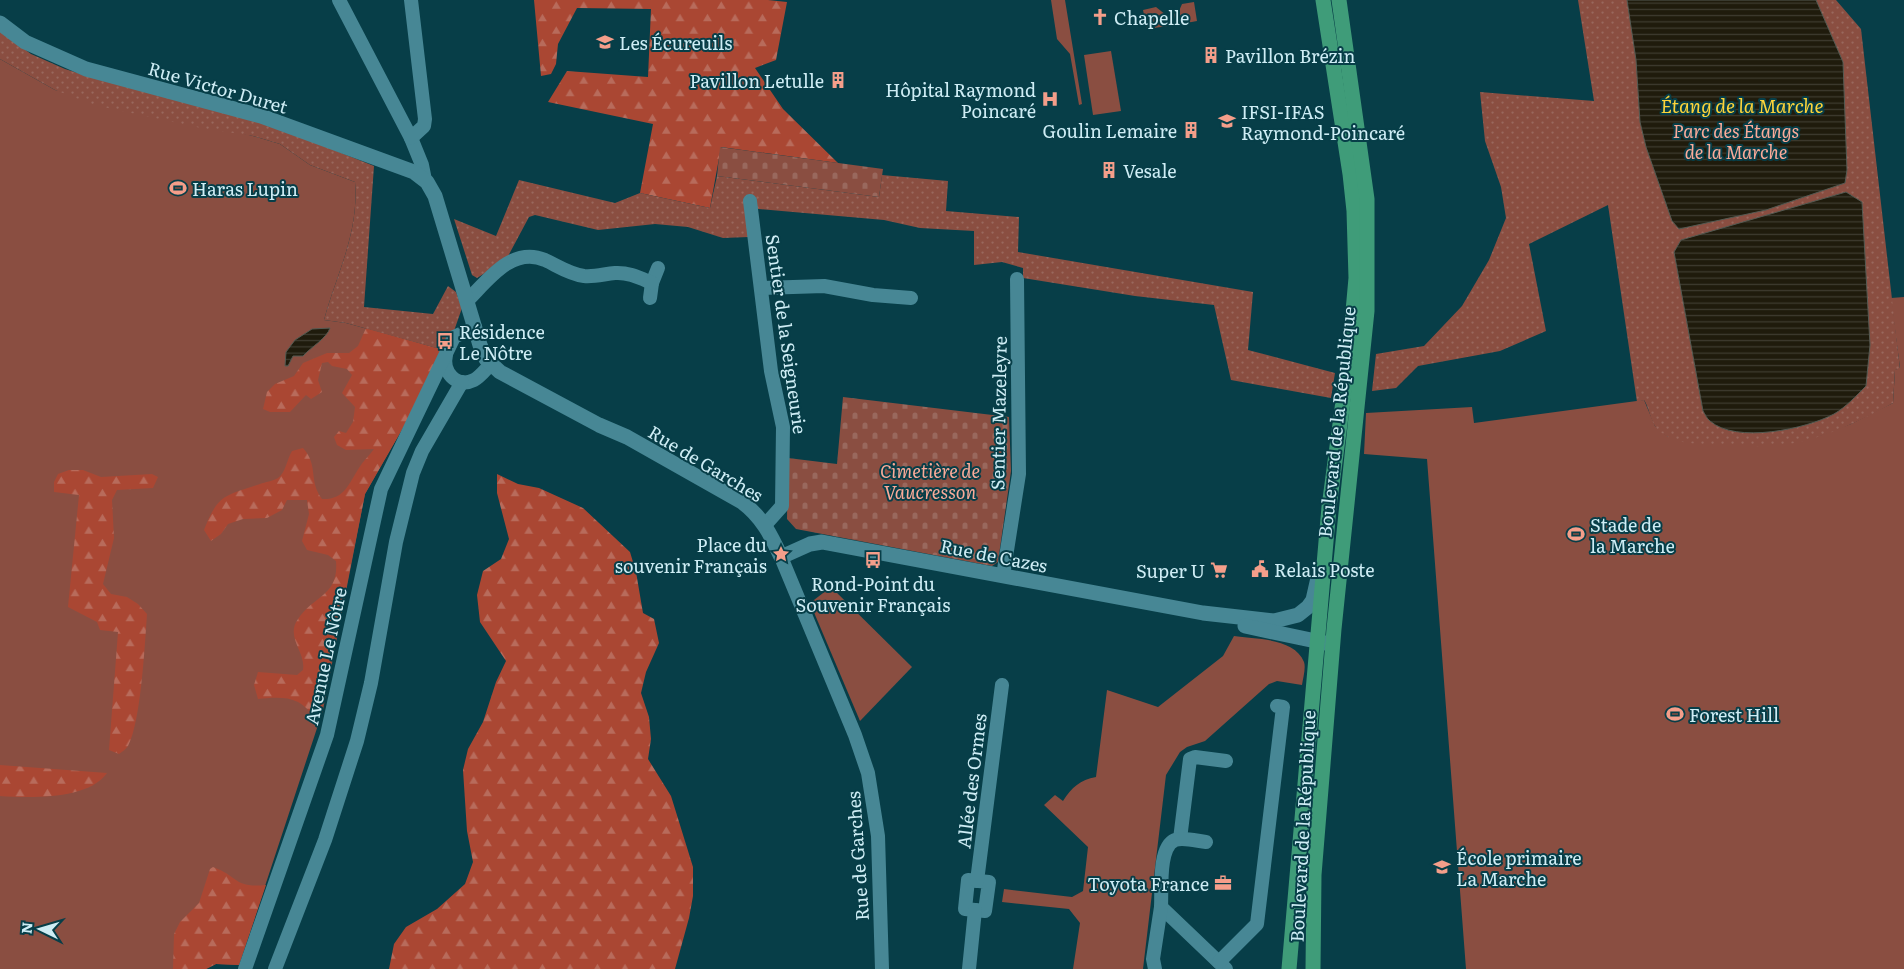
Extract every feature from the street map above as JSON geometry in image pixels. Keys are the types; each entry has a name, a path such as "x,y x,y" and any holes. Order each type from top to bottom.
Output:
{"main road":[{"name":"Boulevard de la République","path":"1289,969 1325,552 1349,356 1355,288 1355,238 1350,174 1323,0"},
{"name":"Boulevard de la République","path":"1313,969 1314,875 1334,622 1367,311 1367,199 1339,0"}],"street":[{"path":"339,0 411,138 426,181"},
{"path":"411,0 425,119 424,126 411,138"},
{"name":"Rue Victor Duret","path":"0,23 25,42 86,69 261,116 406,168 426,181"},
{"name":"Rue de Garches","path":"426,181 435,196 468,300 480,345 491,364 510,378 598,425 628,437 742,502 758,515 765,525 781,557 855,735 868,773 878,836 882,969"},
{"name":"Sentier de la Seigneurie","path":"750,201 771,371 782,418 784,437 782,506 765,525"},
{"path":"468,300 495,271 510,262 528,256 545,260 573,274 595,276 623,273 652,283"},
{"path":"650,298 652,283 658,268"},
{"name":"Sentier Mazeleyre","path":"1004,576 1019,474 1017,279"},
{"path":"761,288 824,286 873,295 911,298"},
{"name":"Avenue Le Nôtre","path":"245,969 288,853 327,735 381,489 454,337 475,327"},
{"path":"446,354 446,370 454,378 462,382 474,380 491,364"},
{"path":"275,969 325,840 358,741 371,683 396,542 413,473 422,451 462,382"},
{"name":"Rue de Cazes","path":"781,557 810,544 822,542 1203,613 1274,621 1320,609"},
{"path":"1298,615 1313,600 1325,552"},
{"path":"1320,609 1334,622"},
{"name":"Rue de Cazes","path":"1203,613 1258,630 1333,645"},
{"name":"Allée des Ormes","path":"969,969 975,910 965,908 968,880 977,881 1002,685"},
{"path":"1160,907 1223,966 1257,924 1283,707 1277,706"},
{"path":"1180,839 1190,759 1196,757 1226,761"},
{"path":"1155,969 1154,959 1164,853 1168,845 1180,839 1206,842"}],"green space":[{"path":"534,0 768,0 787,2 776,60 755,68 783,109 838,163 721,147 710,208 640,193 653,124 548,102 567,71 648,77 651,9 577,8 558,44 556,64 551,74 541,76"},
{"path":"1051,0 1065,0 1082,104 1079,105 1070,54 1057,39"},
{"name":"Parc des Étangs de la Marche","path":"1578,0 1836,0 1861,29 1900,369 1895,370 1893,403 1830,433 1790,444 1752,446 1693,443 1673,439 1662,433 1655,426 1644,400 1637,402 1608,205 1529,244 1546,331 1500,351 1418,366 1396,388 1372,391 1376,354 1424,346 1462,306 1489,260 1506,218 1501,187 1485,141 1480,92 1594,101"},
{"path":"1194,2 1197,21 1176,25 1174,14 1179,11 1182,4"},
{"path":"1156,7 1166,15 1168,26 1147,29 1143,10"},
{"path":"0,31 31,54 65,69 94,78 244,114 374,166 364,307 433,314 448,286 456,292 462,308 447,351 346,323 324,320 346,252 354,219 355,182 310,165 280,144 253,136 201,128 94,105 55,90 0,59"},
{"path":"1111,51 1121,111 1093,115 1084,55"},
{"path":"0,59 55,90 280,144 310,165 355,182 354,219 346,252 324,320 346,323 447,351 365,494 323,710 239,965 216,964 206,969 0,969"},
{"path":"720,147 883,169 879,197 717,176"},
{"path":"882,175 948,181 946,211 1019,217 1018,252 1253,292 1248,350 1335,373 1331,398 1231,380 1214,305 1135,296 1023,278 1023,268 1002,262 974,265 974,231 920,228 884,220 748,208 749,237 723,238 688,227 655,224 598,230 535,215 529,217 506,260 477,278 472,275 454,219 496,236 519,180 615,203 640,193 710,208 717,176 879,197"},
{"name":"Forest Hill","path":"1904,297 1904,969 1466,969 1427,459 1364,454 1366,413 1472,407 1474,423 1644,400 1655,426 1668,437 1819,436 1851,424 1893,403 1895,370 1900,368 1891,298"},
{"path":"366,328 447,351 365,494 320,719 293,700 278,698 258,699 254,685 258,672 297,675 303,670 302,657 295,638 295,626 304,611 330,588 334,581 336,561 328,555 307,550 302,541 309,514 307,500 287,500 282,510 267,518 243,519 228,524 221,534 211,541 204,530 214,509 224,498 238,491 278,478 283,472 292,451 303,448 308,455 311,461 315,486 322,499 336,497 345,490 374,449 346,450 337,445 334,437 339,431 346,433 353,422 355,407 342,393 352,375 347,369 332,366 328,362 322,363 318,380 322,392 311,399 306,395 290,412 270,412 263,409 267,392 275,384 294,376 303,363 327,353 349,353 358,346"},
{"name":"Cimetière de Vaucresson","path":"843,397 1009,417 1011,471 998,562 992,566 796,529 787,519 788,458 837,464"},
{"path":"69,470 83,470 101,477 152,474 158,477 153,488 117,490 112,500 114,538 103,584 111,594 127,597 138,604 147,614 142,682 136,720 128,746 119,754 109,750 118,632 100,630 97,622 68,607 79,495 54,492 54,482 58,474"},
{"path":"497,474 518,484 539,488 583,508 630,552 636,572 643,613 654,619 659,643 646,672 641,693 649,717 651,739 648,759 671,796 693,867 693,896 675,969 389,969 394,944 406,927 437,909 465,884 473,862 467,831 463,770 468,749 483,722 496,682 506,661 480,622 477,595 483,571 501,559 509,539 497,493"},
{"path":"831,587 912,667 860,721 810,603"},
{"path":"1234,636 1274,641 1292,648 1299,654 1305,664 1302,685 1277,681 1269,684 1205,741 1187,747 1180,752 1166,775 1143,969 1073,969 1080,923 1069,909 1002,902 1004,889 1072,897 1083,891 1088,847 1044,805 1055,795 1063,801 1077,785 1085,780 1096,777 1107,690 1158,707 1223,656"},
{"path":"0,765 107,773 98,782 73,793 42,797 0,796"},
{"path":"213,867 242,883 266,885 239,965 216,964 206,969 173,969 174,934 180,922 199,903 210,869"}],"water":[{"name":"Étang de la Marche","path":"1627,0 1816,0 1843,62 1847,170 1845,183 1766,210 1679,229 1672,221 1646,147 1640,122 1636,60"},
{"path":"1846,192 1862,202 1870,345 1866,386 1834,414 1806,425 1771,432 1753,433 1736,432 1722,428 1709,420 1703,411 1674,252 1681,240"},
{"path":"330,328 322,339 303,356 293,356 288,366 285,366 286,352 295,340 312,329"}],"place":[{"name":"Chapelle","path":"1100,17"},
{"name":"Les Écureuils","path":"605,42"},
{"name":"Pavillon Brézin","path":"1211,55"},
{"name":"Pavillon Letulle","path":"838,80"},
{"name":"Hôpital Raymond Poincaré","path":"1050,99"},
{"name":"IFSI-IFAS Raymond-Poincaré","path":"1227,121"},
{"name":"Goulin Lemaire","path":"1191,130"},
{"name":"Vesale","path":"1109,170"},
{"name":"Haras Lupin","path":"178,188"},
{"name":"Résidence Le Nôtre","path":"445,341"},
{"name":"Stade de la Marche","path":"1576,534"},
{"name":"Place du souvenir Français","path":"781,554"},
{"name":"Rond-Point du Souvenir Français","path":"873,560"},
{"name":"Relais Poste","path":"1260,569"},
{"name":"Super U","path":"1219,570"},
{"name":"Forest Hill","path":"1675,714"},
{"name":"École primaire La Marche","path":"1442,867"},
{"name":"Toyota France","path":"1223,883"}]}
